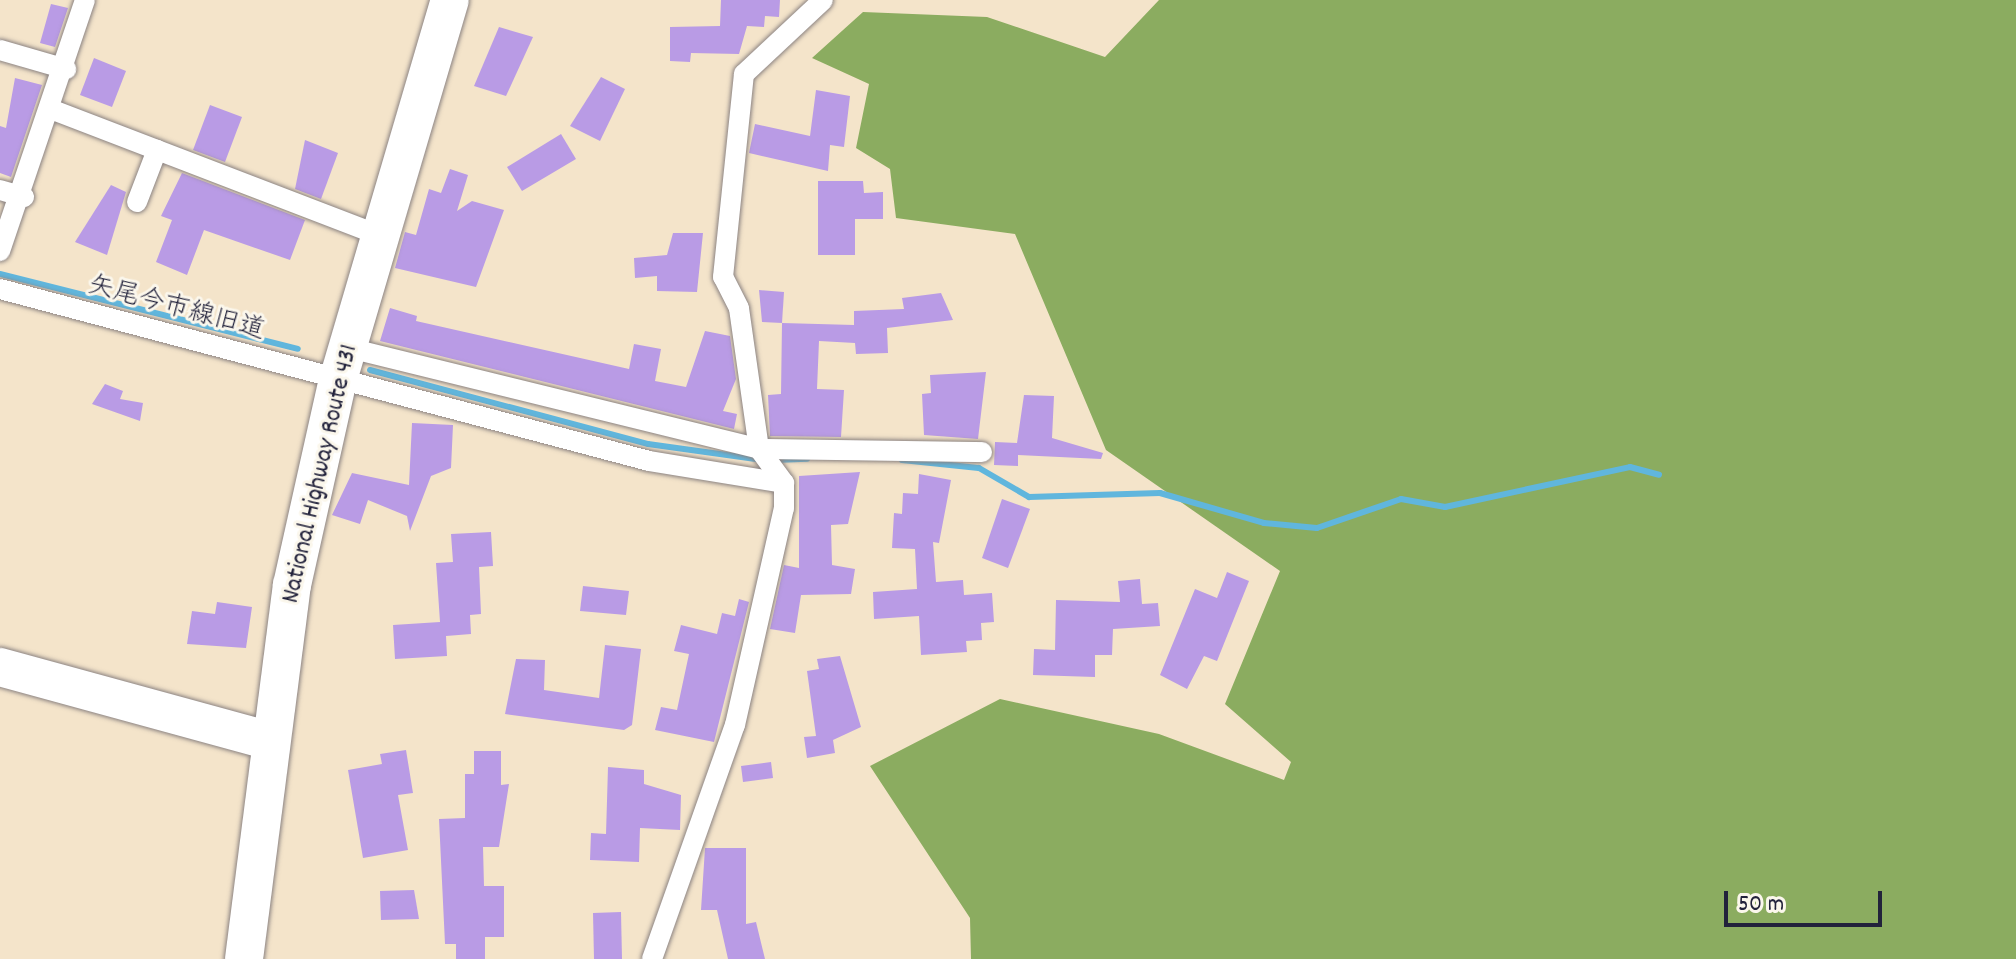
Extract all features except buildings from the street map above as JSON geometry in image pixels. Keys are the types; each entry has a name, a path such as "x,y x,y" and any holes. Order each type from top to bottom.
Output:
{"highway":[{"name":"National Highway Route 431","path":"244,959 267,740 344,364 450,0"},
{"path":"0,667 267,740"}],"street":[{"path":"0,251 24,197 85,0"},
{"path":"652,959 735,725 779,549 784,483 759,449 739,308 723,277 744,74 823,0"},
{"path":"0,50 66,69"},
{"path":"53,110 382,236"},
{"path":"137,202 157,150"},
{"path":"0,190 24,197"},
{"name":"矢尾今市線旧道","path":"0,289 344,364"},
{"path":"344,364 759,449 982,452"},
{"path":"344,364 649,461 784,483"}],"green space":[{"path":"1159,0 2016,0 2016,959 971,959 970,918 870,766 1000,699 1159,734 1284,780 1291,762 1225,704 1280,571 1106,450 1015,234 896,218 890,169 856,148 869,84 812,58 863,12 987,17 1105,57"}],"waterway":[{"path":"0,274 298,349"},
{"path":"370,370 648,444 763,460"},
{"path":"774,460 807,459"},
{"path":"902,460 979,468 1029,497 1160,493 1264,523 1317,528 1401,499 1445,507 1630,467 1659,475"}]}
